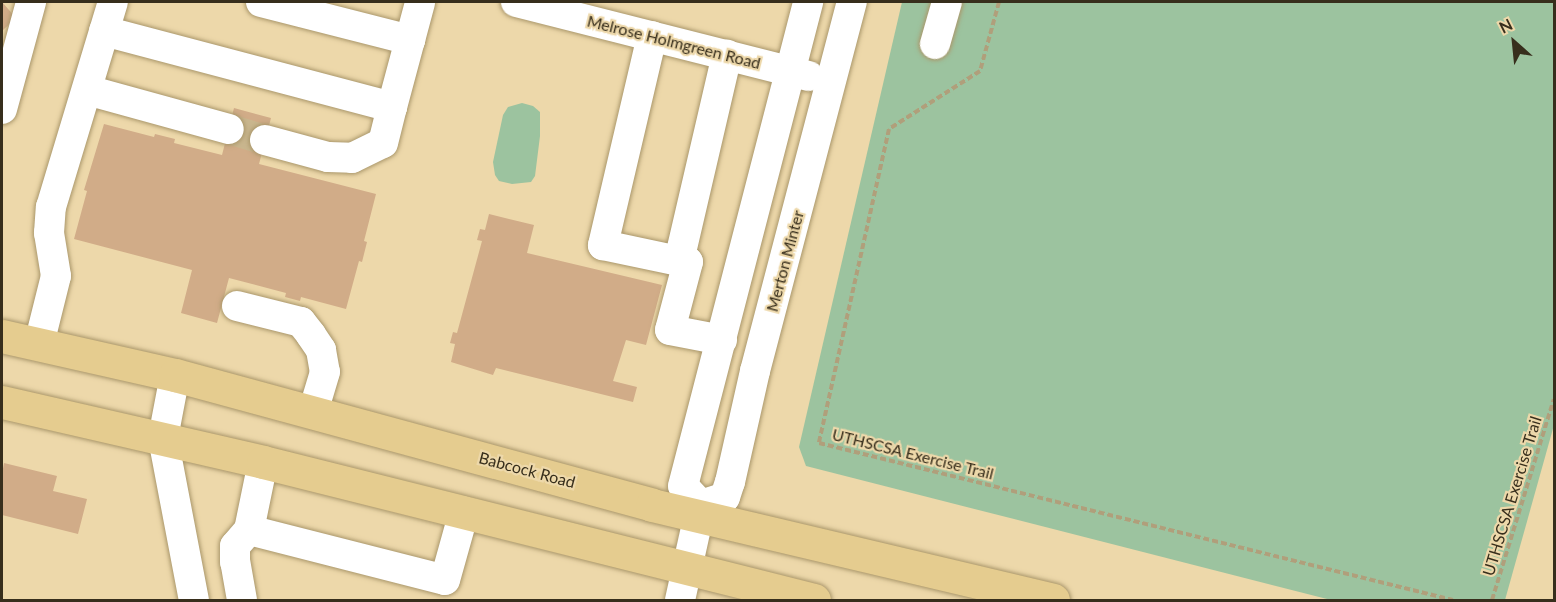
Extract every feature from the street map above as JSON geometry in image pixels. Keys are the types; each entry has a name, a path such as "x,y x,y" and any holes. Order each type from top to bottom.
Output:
{"main road":[{"name":"Babcock Road","path":"2,336 175,375 700,510 965,590 1053,600"},
{"path":"2,402 263,462 805,599"}],"street":[{"path":"2,110 6,77 31,2"},
{"path":"39,344 56,276 49,233 51,207 113,2"},
{"path":"261,2 410,40"},
{"path":"265,140 328,157 352,158 382,143 420,2"},
{"name":"Melrose Holmgreen Road","path":"516,2 832,83"},
{"path":"680,600 700,510 683,486 808,2"},
{"name":"Merton Minter","path":"700,510 725,497 730,482 755,371 852,2"},
{"path":"935,44 947,2"},
{"path":"104,32 392,107"},
{"path":"652,36 603,245 688,262 670,330 722,340"},
{"path":"679,261 727,55"},
{"path":"87,90 228,129"},
{"path":"237,306 301,322 311,334 321,350 325,372 313,412"},
{"path":"175,375 162,438 194,600"},
{"path":"242,600 235,562 236,546 249,530 263,462"},
{"path":"249,530 445,580 464,512"}],"path":[{"name":"UTHSCSA Exercise Trail","path":"999,2 980,71 889,129 819,442 1453,600"},
{"name":"UTHSCSA Exercise Trail","path":"1492,600 1554,399"}],"green space":[{"path":"902,2 1554,2 1554,425 1505,600 1331,600 806,466 799,447"},
{"path":"522,103 533,106 540,112 540,136 535,176 531,182 512,184 499,181 495,175 493,162 503,115 508,107"}],"building":[{"path":"2,2 16,18 2,31"},
{"path":"234,108 271,118 259,164 376,194 364,241 367,242 362,262 359,261 346,309 301,297 300,301 285,297 286,293 229,278 217,323 181,313 192,270 74,239 87,191 84,190 104,124 154,137 155,134 175,139 174,143 222,155"},
{"path":"489,214 534,225 527,253 662,285 646,345 626,340 613,381 637,387 633,402 496,368 493,375 451,362 455,344 450,343 453,332 457,333 482,241 477,240 480,229 485,230"},
{"path":"4,463 57,476 53,491 87,499 78,534 2,515"}],"tunnel":[{"path":"229,129 265,140"}]}
